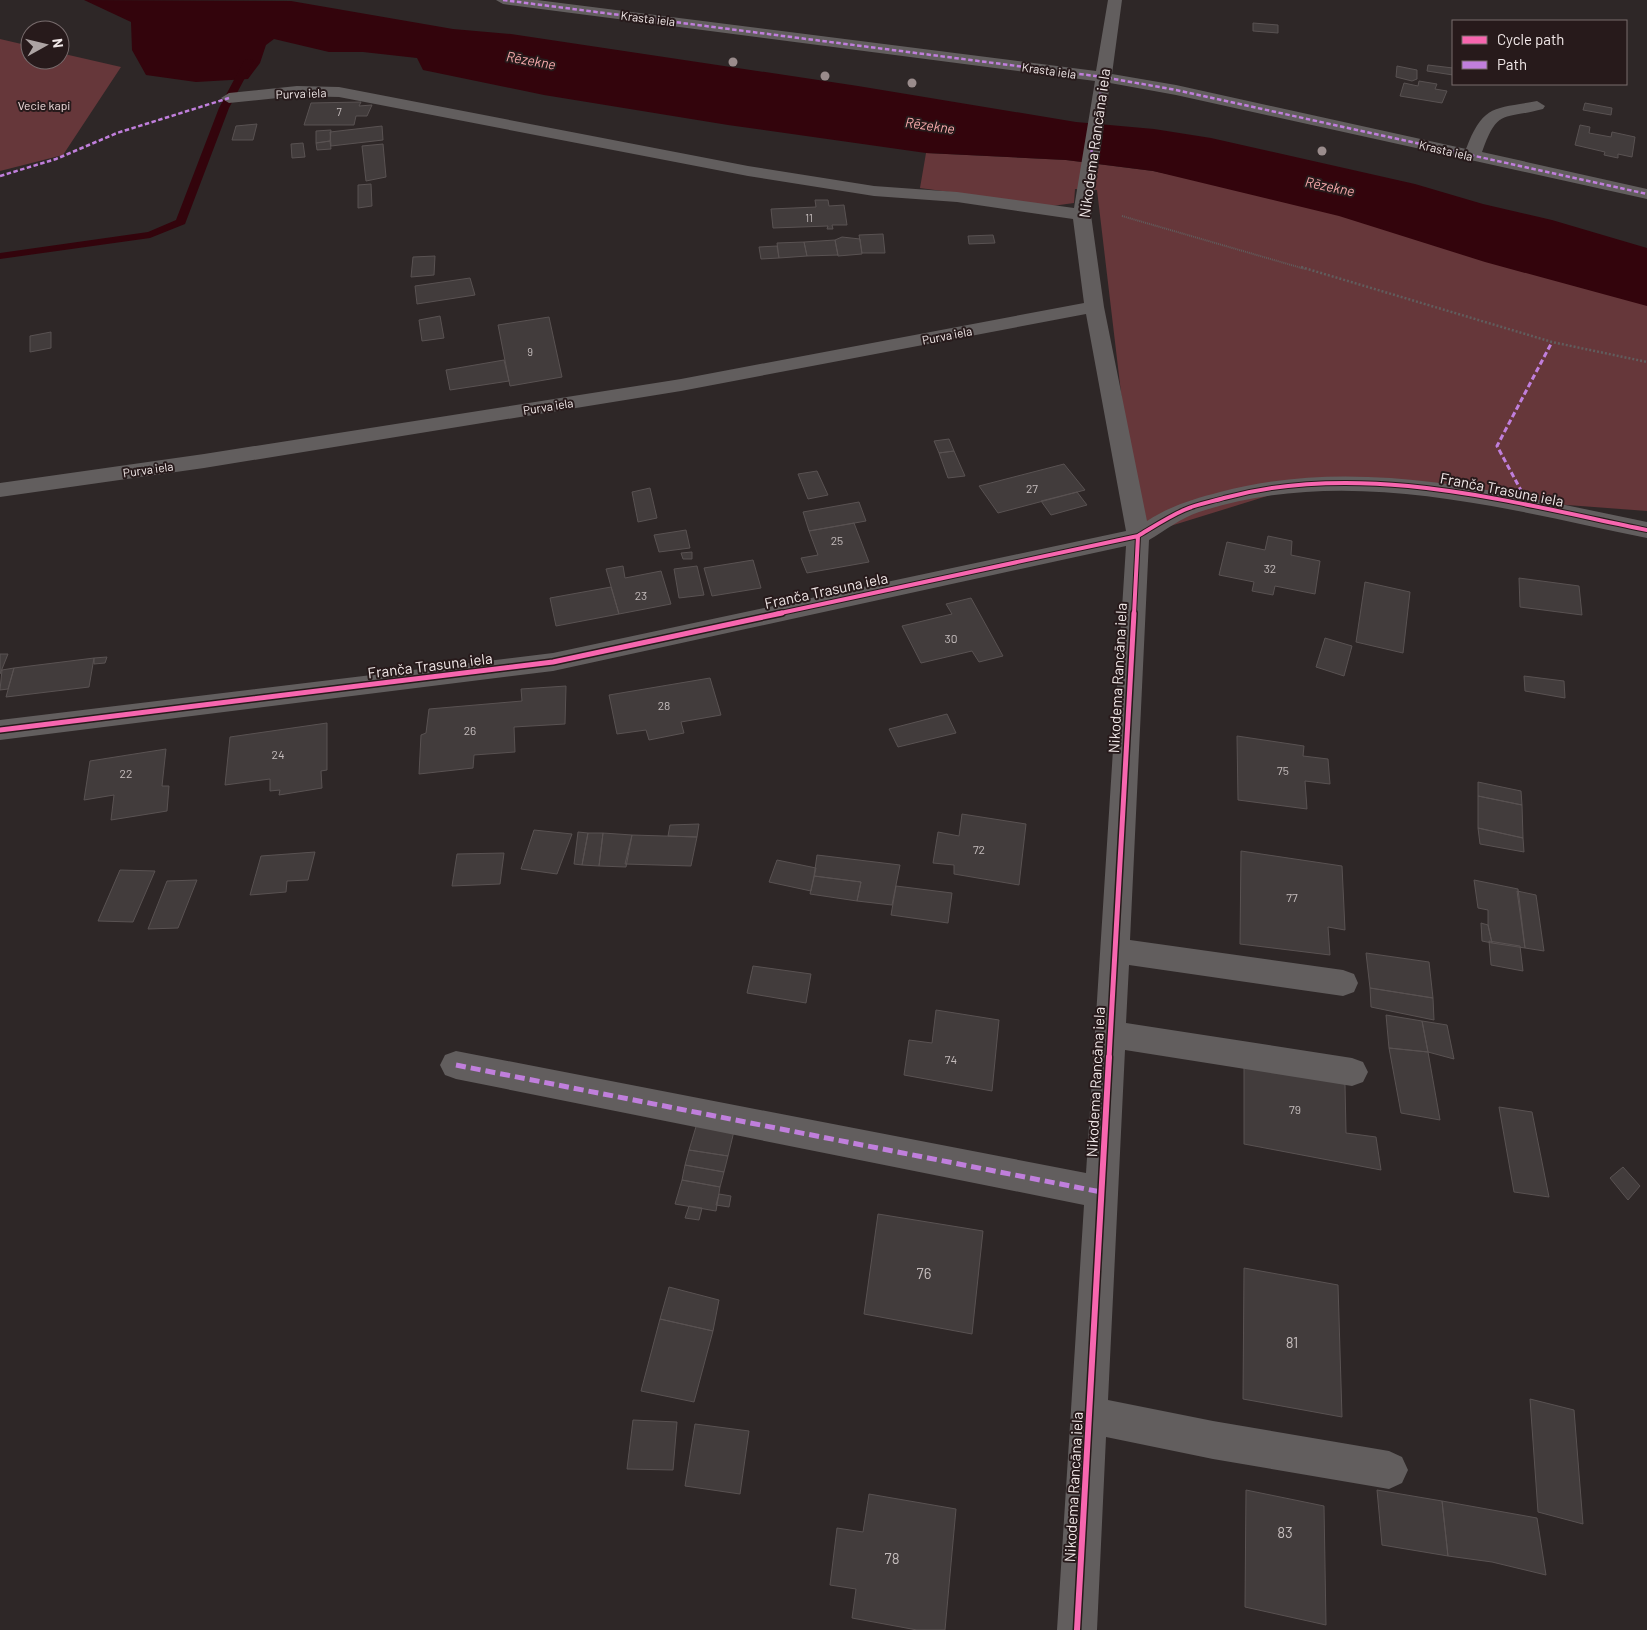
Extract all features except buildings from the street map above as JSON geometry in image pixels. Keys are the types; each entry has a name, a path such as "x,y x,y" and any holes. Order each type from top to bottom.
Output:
{"street":[{"name":"Krasta iela","path":"504,0 1103,77 1186,92 1647,194"},
{"name":"Nikodema Rancāna iela","path":"1077,1630 1138,536 1094,307 1082,215 1115,0"},
{"name":"Purva iela","path":"229,98 297,91 339,92 748,171 874,191 957,198 1082,215"},
{"path":"1472,156 1483,126 1495,114 1537,106"},
{"name":"Purva iela","path":"0,490 204,461 681,385 1094,307"},
{"name":"Franča Trasuna iela","path":"0,730 553,662 1138,536 1190,507 1263,488 1354,482 1444,490 1647,530"},
{"path":"1115,950 1343,984"},
{"path":"1111,1034 1352,1072"},
{"path":"456,1065 1101,1192"},
{"path":"1089,1415 1213,1440 1389,1470"}],"path":[{"path":"1082,215 1131,217 1552,342 1647,362"}],"green space":[{"name":"Vecie kapi","path":"0,39 20,44 20,70 70,70 70,55 121,67 63,155 0,171"},
{"path":"926,153 1066,160 1153,171 1647,272 1647,511 1303,485 1138,536 1097,190 1075,189 1074,203 1052,206 920,188"}],"water":[{"name":"Rēzekne","path":"84,0 291,1 453,29 511,34 858,86 1076,122 1154,129 1211,138 1415,184 1483,204 1552,220 1647,248 1647,306 1485,262 1339,216 1153,171 1066,160 926,153 728,125 544,95 423,70 417,58 363,52 329,52 274,39 266,45 260,63 248,79 196,82 146,75 132,50 131,22"}],"waterway":[{"path":"0,256 150,235 181,222 224,108 249,61"}],"marked path":[{"path":"503,0 1103,77 1176,90 1647,194"},
{"path":"1082,215 1103,77"},
{"path":"0,176 56,159 117,133 229,98"},
{"path":"1530,507 1497,446 1552,342"},
{"path":"456,1065 1101,1192"}],"cycle path":[{"path":"0,730 553,662 1138,536 1171,516 1191,507 1247,492 1304,484 1361,483 1419,488 1477,496 1647,530"},
{"path":"1077,1630 1138,536"}]}
